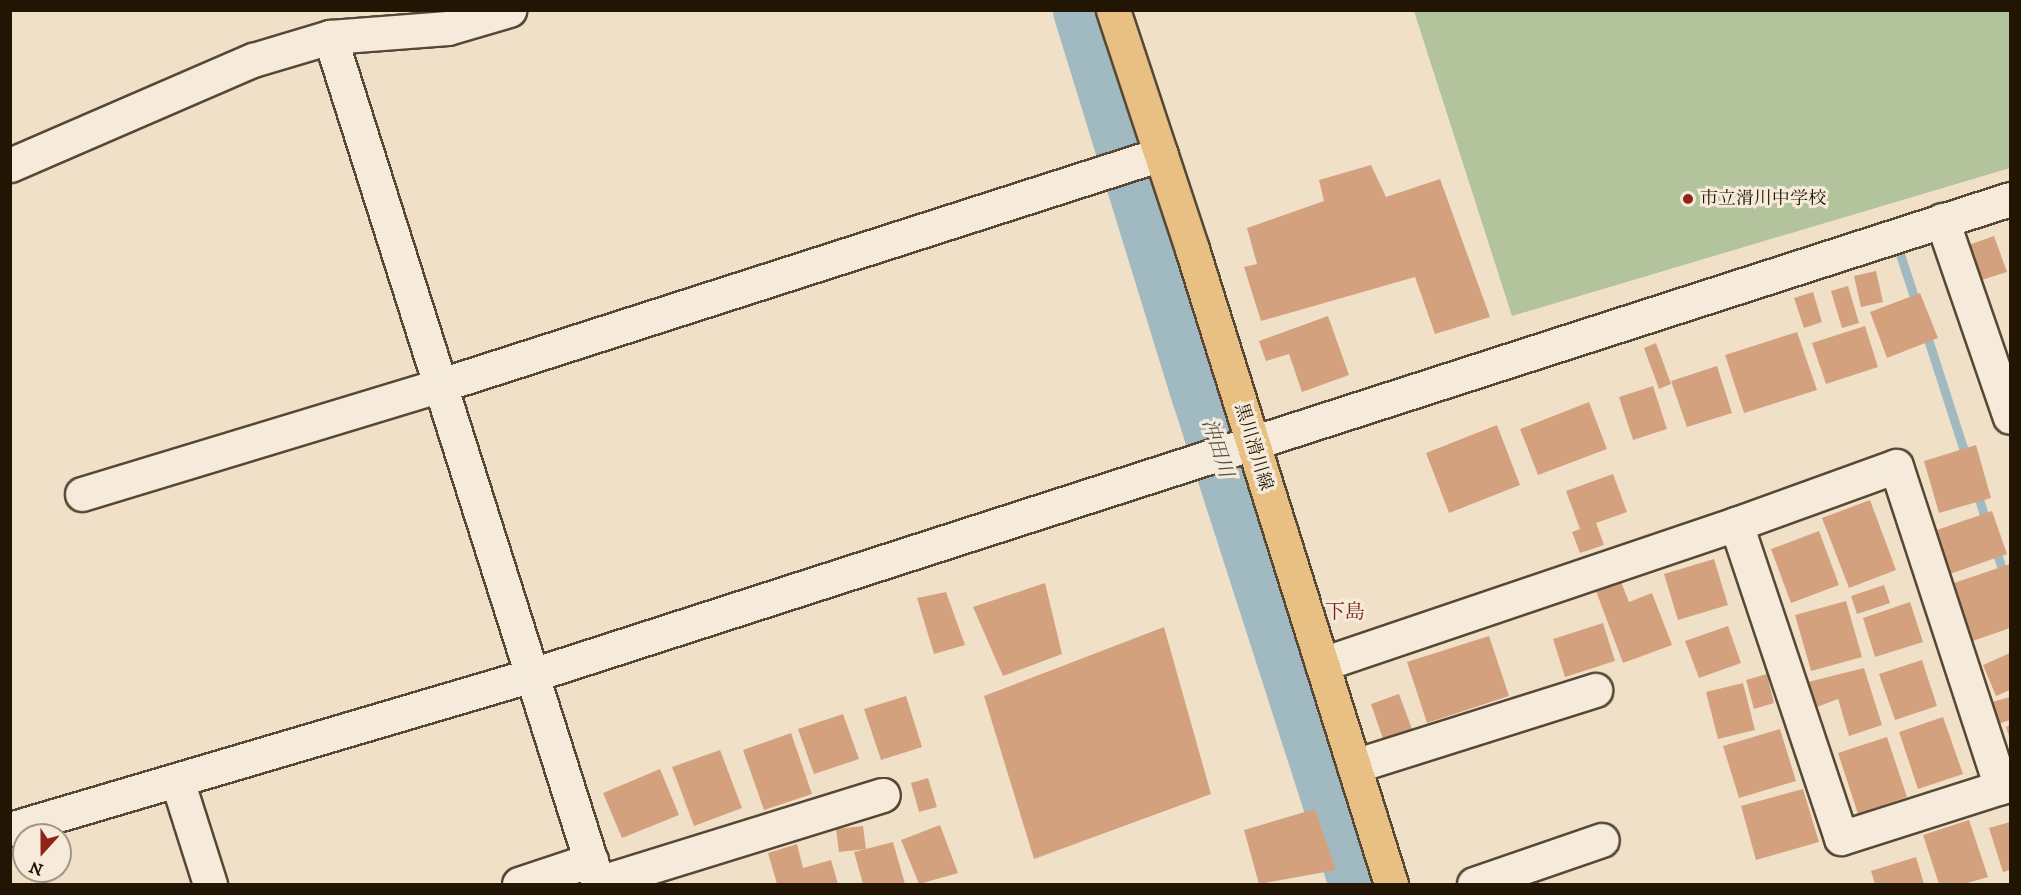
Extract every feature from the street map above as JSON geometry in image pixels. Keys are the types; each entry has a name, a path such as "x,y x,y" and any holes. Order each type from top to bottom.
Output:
{"main road":[{"name":"黒川滑川線","path":"1113,10 1161,154 1391,885"}],"street":[{"path":"10,165 253,60 330,37 448,28 508,10"},
{"path":"330,37 441,386 529,676 596,876"},
{"path":"82,494 441,386 1161,154"},
{"path":"10,829 529,676 1251,441 2010,200"},
{"path":"1942,220 2010,417"},
{"path":"1322,664 1736,524 1896,466 2006,786 1842,838 1736,524"},
{"path":"1354,766 1595,690"},
{"path":"177,780 210,885"},
{"path":"519,885 596,876 883,795"},
{"path":"1474,885 1602,840"}],"green space":[{"path":"1414,11 2010,11 2010,168 1512,316"}],"building":[{"path":"1371,165 1386,197 1440,179 1490,317 1435,334 1415,277 1261,321 1244,267 1257,264 1247,228 1324,201 1319,180"},
{"path":"1994,236 2007,272 1972,283 1960,248"},
{"path":"1876,271 1883,302 1861,307 1854,276"},
{"path":"1848,286 1859,323 1842,328 1831,291"},
{"path":"1813,292 1822,322 1804,328 1794,298"},
{"path":"1920,293 1938,338 1887,358 1870,312"},
{"path":"1328,316 1349,375 1302,392 1289,354 1266,361 1259,341"},
{"path":"1865,326 1878,367 1826,384 1812,343"},
{"path":"1797,332 1817,390 1744,413 1725,355"},
{"path":"1656,343 1671,384 1659,389 1644,348"},
{"path":"1717,366 1732,413 1687,427 1671,381"},
{"path":"1653,386 1667,429 1633,440 1619,397"},
{"path":"1589,402 1607,449 1538,475 1520,429"},
{"path":"1497,425 1520,485 1449,513 1426,453"},
{"path":"1976,445 1991,498 1939,513 1924,461"},
{"path":"1613,474 1627,512 1596,523 1604,545 1580,553 1572,532 1580,529 1566,491"},
{"path":"1870,500 1896,570 1849,588 1822,518"},
{"path":"1992,511 2007,554 1950,574 1934,531"},
{"path":"1819,531 1839,585 1791,603 1771,549"},
{"path":"1714,559 1728,605 1678,620 1664,574"},
{"path":"2010,564 2010,628 1967,643 1948,585"},
{"path":"1621,582 1629,602 1652,593 1672,645 1623,663 1596,591"},
{"path":"1045,583 1062,654 1003,676 973,607"},
{"path":"1884,585 1890,603 1857,614 1851,596"},
{"path":"946,592 965,645 934,654 917,598"},
{"path":"1846,601 1862,657 1811,671 1795,615"},
{"path":"1910,602 1923,642 1875,657 1863,618"},
{"path":"1603,623 1615,661 1565,677 1553,639"},
{"path":"1728,626 1741,663 1699,678 1685,641"},
{"path":"1164,627 1211,794 1034,859 984,696"},
{"path":"1489,636 1509,696 1427,723 1407,662"},
{"path":"2010,653 2010,690 1996,696 1983,665"},
{"path":"1922,660 1937,706 1895,720 1879,674"},
{"path":"1864,668 1882,725 1849,736 1838,699 1817,707 1808,682"},
{"path":"1767,674 1774,703 1754,709 1746,680"},
{"path":"1743,683 1755,730 1718,739 1706,692"},
{"path":"1399,694 1412,729 1383,739 1371,704"},
{"path":"906,696 922,747 881,760 864,709"},
{"path":"2010,697 2010,720 1996,725 1989,703"},
{"path":"843,714 859,759 814,774 798,729"},
{"path":"1943,717 1963,774 1918,789 1899,732"},
{"path":"2010,725 2010,739 2006,727"},
{"path":"1780,729 1796,781 1739,798 1723,746"},
{"path":"791,733 812,794 764,810 743,750"},
{"path":"1887,737 1907,797 1858,814 1838,753"},
{"path":"720,750 742,808 694,826 672,767"},
{"path":"660,769 679,815 622,838 603,793"},
{"path":"928,778 937,807 919,812 911,783"},
{"path":"1803,789 1819,842 1756,860 1741,806"},
{"path":"1315,809 1336,870 1259,884 1244,830"},
{"path":"1969,820 1988,877 1964,884 1939,884 1923,835"},
{"path":"2010,822 2010,870 2003,872 1989,828"},
{"path":"940,825 958,873 919,884 901,840"},
{"path":"863,826 866,849 839,852 836,829"},
{"path":"893,842 905,884 863,884 854,852"},
{"path":"797,844 803,868 831,860 838,884 777,884 768,853"},
{"path":"1916,857 1924,884 1875,884 1871,871"}],"waterway":[{"name":"沖田川","path":"1081,10 1200,396 1357,884"},
{"path":"1900,254 1917,306"},
{"path":"1925,330 1967,460"},
{"path":"1976,490 1988,526"},
{"path":"1995,547 2010,595"}],"place":[{"name":"市立滑川中学校","path":"1688,199"}],"district":[{"name":"下島","path":"1345,612"}]}
